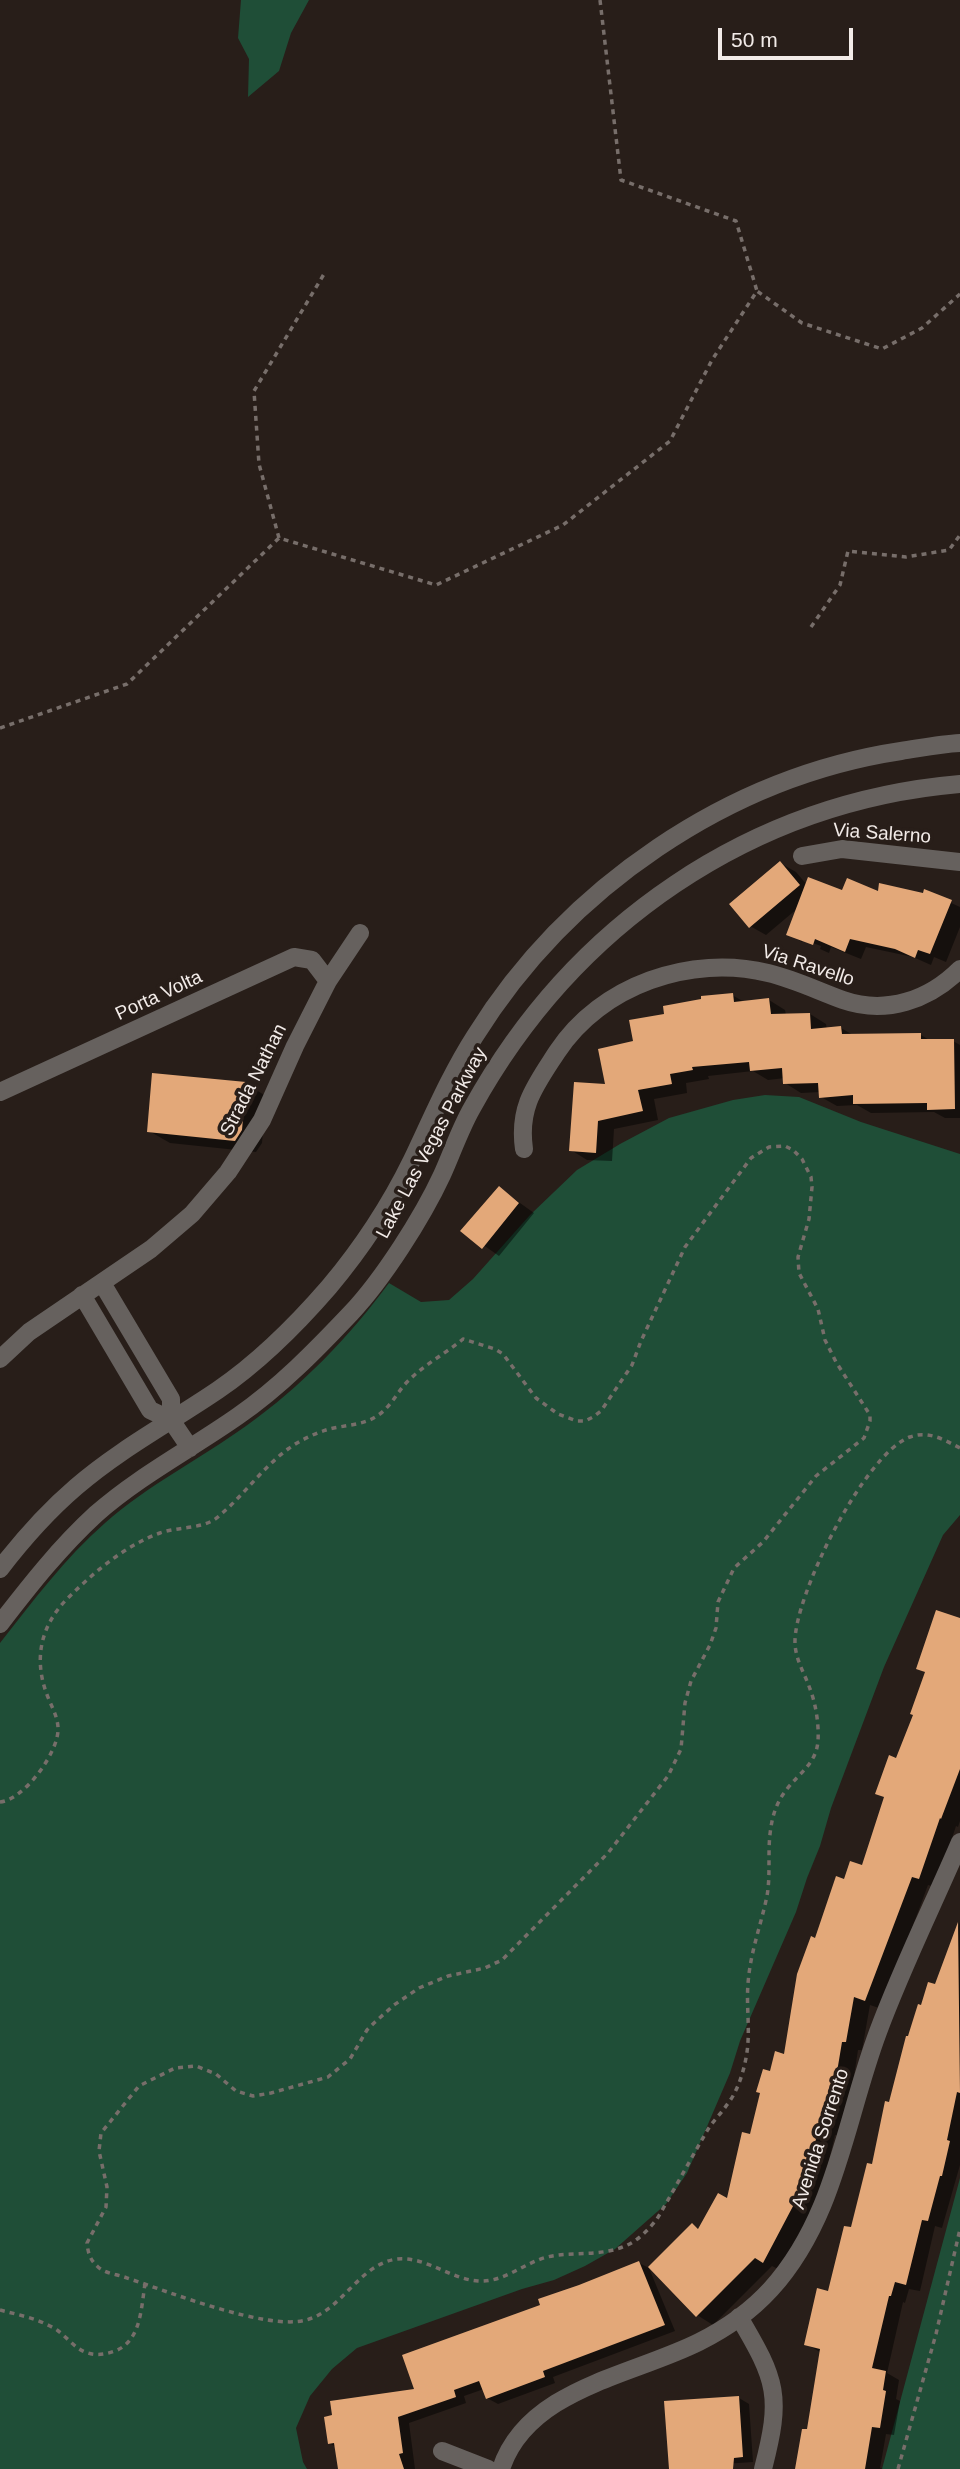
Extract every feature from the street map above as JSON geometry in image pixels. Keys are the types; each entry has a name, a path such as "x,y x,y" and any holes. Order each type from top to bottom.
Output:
{"street":[{"name":"Lake Las Vegas Parkway","path":"0,1569 42,1519 76,1487 113,1458 221,1387 278,1340 329,1287 374,1227 475,1036 516,978 556,933 617,877 676,836 717,813 804,775 872,755 960,743"},
{"name":"Lake Las Vegas Parkway","path":"0,1624 52,1559 98,1513 132,1486 241,1415 301,1365 355,1309 402,1246 440,1178 470,1111 507,1048 551,991 602,939 659,894 710,862 786,825 854,802 925,787 960,784"},
{"name":"Via Salerno","path":"802,856 842,849 960,862"},
{"name":"Strada Nathan","path":"0,1359 29,1332 151,1250 192,1214 228,1172 262,1120 328,981 360,933"},
{"name":"Porta Volta","path":"0,1092 294,957 312,960 328,981"},
{"name":"Via Ravello","path":"524,1149 522,1129 529,1098 562,1045 594,1012 634,987 655,978 689,970 723,967 746,969 791,979 845,1001 883,1006 920,998 942,986 960,970"},
{"path":"102,1283 171,1399 172,1420 190,1448"},
{"path":"82,1295 150,1410 172,1420"},
{"path":"107,1338 127,1325"},
{"name":"Avenida Sorrento","path":"501,2469 517,2437 545,2409 568,2396 699,2342 739,2317 769,2291 788,2269 818,2220 878,2032 960,1842"},
{"path":"739,2317 764,2360 772,2387 774,2429 763,2469"},
{"path":"442,2451 488,2469"}],"path":[{"path":"600,0 621,180 736,221 757,291 802,323 882,349 922,328 960,294"},
{"path":"279,538 259,464 254,391 324,274"},
{"path":"279,538 436,585 563,525 670,441 712,360 757,291"},
{"path":"811,627 840,584 848,551 906,557 949,550 960,535"},
{"path":"0,728 127,684 279,538"},
{"path":"0,1802 17,1797 25,1789 56,1741 59,1729 40,1669 41,1643 45,1631 59,1608 121,1552 161,1533 212,1521 239,1498 274,1460 299,1441 326,1430 375,1417 387,1408 407,1382 436,1357 463,1339 486,1345 503,1354 536,1398 558,1414 577,1421 593,1418 601,1411 632,1365 685,1247 720,1203 745,1165 758,1152 777,1145 793,1150 802,1159 811,1177 813,1197 798,1257 799,1273 818,1309 825,1340 836,1362 870,1415 870,1426 864,1438 805,1486 763,1542 734,1568 718,1602 716,1628 710,1645 688,1690 684,1732 676,1764 649,1803 608,1853 502,1960 485,1968 448,1976 419,1988 374,2023 367,2030 351,2059 328,2077 271,2093 253,2095 236,2091 216,2074 196,2066 175,2068 163,2073 132,2093 101,2133 99,2151 107,2187 106,2207 87,2243 88,2253 99,2268 223,2309 289,2322 321,2314 385,2262 407,2259 464,2279 490,2281 550,2257 609,2251 627,2245 648,2230 711,2125 734,2094 746,2058 748,1984 753,1945 767,1897 770,1829 779,1801 788,1787 808,1768 818,1740 814,1701 797,1657 795,1642 803,1607 826,1546 865,1478 902,1440 919,1434 936,1436 960,1448"},
{"path":"898,2469 942,2312 960,2229"},
{"path":"0,2310 47,2325 87,2353 108,2353 126,2347 132,2338 139,2318 145,2284"}],"green space":[{"path":"241,0 309,0 291,33 279,71 248,97 249,59 238,38"},
{"path":"765,1095 799,1097 861,1122 960,1154 960,1515 943,1535 884,1667 831,1808 796,1912 687,2173 666,2204 615,2249 585,2266 554,2280 357,2348 332,2369 310,2396 296,2428 307,2469 0,2469 0,1643 50,1580 90,1536 139,1496 246,1426 286,1395 341,1342 389,1283 421,1302 449,1300 473,1279 530,1215 577,1170 669,1118 733,1100"},
{"path":"960,2178 960,2469 882,2469"}],"building":[{"path":"780,861 800,885 749,928 729,904"},
{"path":"808,877 842,890 847,878 878,891 879,883 923,893 924,889 952,900 930,954 918,950 915,958 895,949 850,939 845,952 815,939 813,945 786,935"},
{"path":"733,993 734,1002 769,998 771,1014 810,1013 811,1029 841,1026 842,1034 921,1033 921,1039 954,1039 955,1109 927,1110 927,1103 853,1104 853,1095 819,1098 818,1083 783,1084 782,1068 750,1071 749,1062 692,1067 693,1070 670,1074 672,1084 638,1090 643,1111 598,1121 596,1153 569,1151 574,1082 605,1084 598,1049 633,1041 629,1020 664,1014 663,1006 701,999 701,996"},
{"path":"152,1073 246,1082 242,1130 235,1141 147,1132"},
{"path":"499,1186 519,1203 482,1249 460,1231"},
{"path":"936,1610 960,1618 960,1769 919,1879 912,1877 865,2001 854,1997 846,2042 842,2042 838,2066 803,2191 763,2263 755,2258 696,2317 648,2267 692,2223 698,2229 718,2193 727,2198 742,2132 750,2134 760,2093 756,2092 763,2069 770,2071 775,2051 784,2054 797,1974 811,1936 815,1938 836,1876 844,1879 850,1861 862,1865 884,1797 875,1794 889,1755 896,1758 913,1715 910,1714 925,1672 916,1669"},
{"path":"958,1922 960,2093 957,2092 942,2176 928,2221 922,2220 906,2285 895,2282 889,2296 872,2368 886,2371 880,2428 872,2427 865,2469 795,2469 802,2429 807,2429 820,2349 804,2345 817,2288 828,2291 844,2226 851,2227 867,2163 872,2164 885,2101 889,2102 906,2036 918,2004 921,2005 928,1982 935,1984"},
{"path":"639,2261 665,2325 543,2371 545,2377 486,2399 479,2381 454,2390 456,2397 398,2417 403,2453 399,2454 404,2469 338,2469 334,2443 328,2444 324,2417 332,2415 330,2401 414,2389 402,2355 540,2305 538,2299"},
{"path":"739,2396 743,2457 734,2458 733,2469 669,2469 664,2401"}]}
